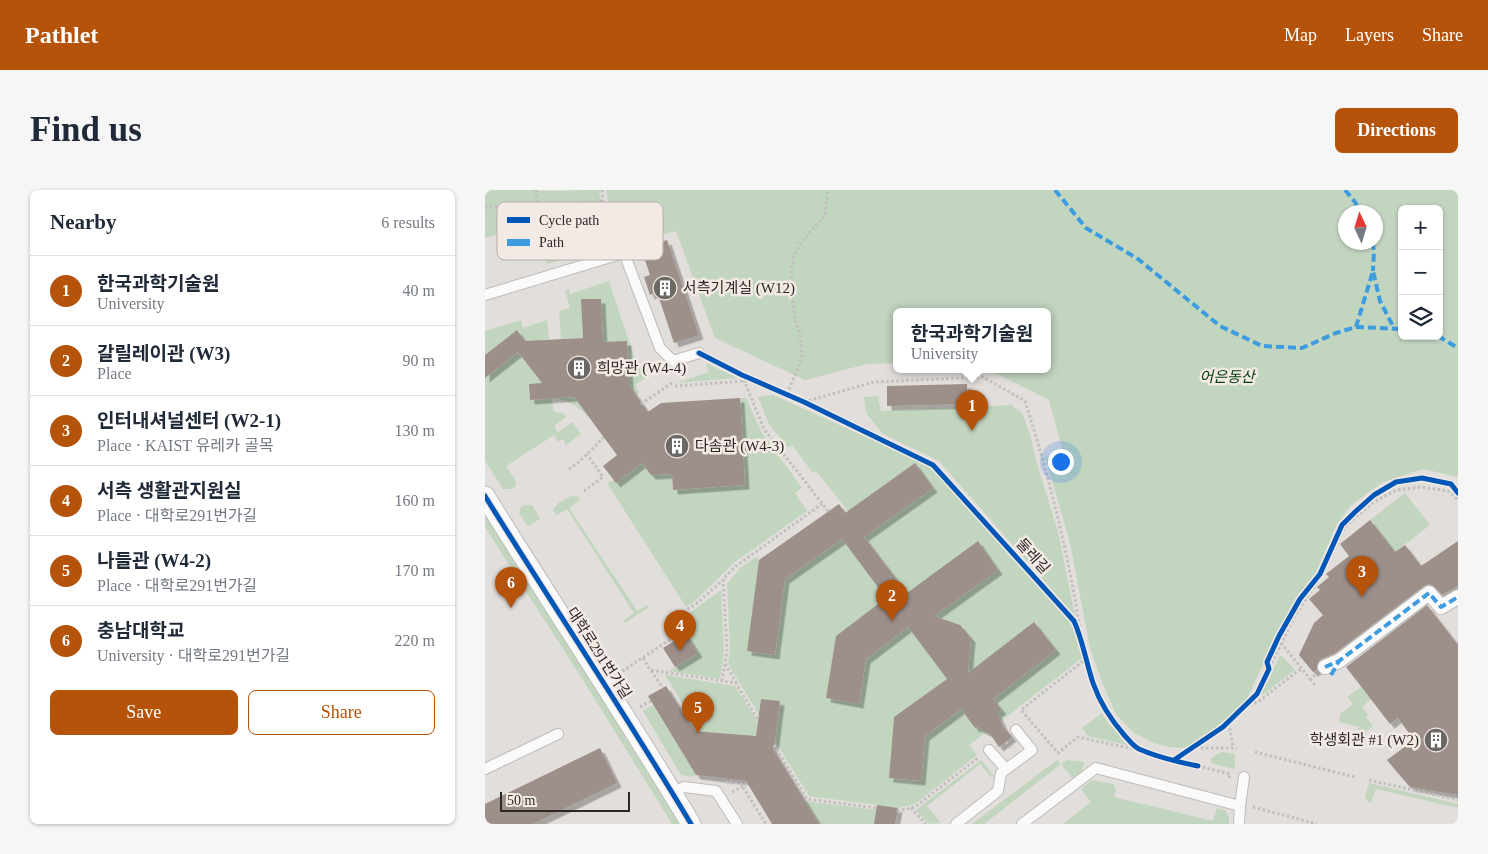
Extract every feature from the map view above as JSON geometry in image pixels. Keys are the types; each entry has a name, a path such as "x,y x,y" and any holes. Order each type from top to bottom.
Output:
{"street":[{"name":"대학로291번가길","path":"485,496 634,730 691,824"},
{"path":"1328,671 1429,593 1441,607 1458,597"}],"lane":[{"path":"485,295 598,260"},
{"path":"627,260 660,348 673,361 699,353"},
{"path":"955,824 998,791 1001,773 1032,750 1016,730"},
{"path":"485,769 558,734"},
{"path":"989,750 1006,769"},
{"path":"1022,824 1096,768 1240,806"},
{"path":"1239,824 1244,777"},
{"path":"672,792 684,788 716,791 737,824"}],"path":[{"path":"570,202 603,200 602,190"},
{"path":"787,394 802,359 801,339 793,304 791,269 795,253 801,242 825,214 828,190"},
{"path":"742,375 764,429 828,511"},
{"path":"805,402 874,382 983,378 1025,401 1058,516 1075,596 1081,636"},
{"path":"641,404 673,384 745,381 763,384"},
{"path":"569,469 604,438"},
{"path":"584,491 603,477 587,454"},
{"path":"1451,484 1458,493"},
{"path":"1269,669 1267,662 1279,636 1300,599 1320,574 1342,525 1374,495 1389,487"},
{"path":"1174,760 1196,747 1229,722 1257,694 1294,617 1323,575 1345,527 1375,501 1397,490 1422,487 1447,491 1458,500"},
{"path":"616,674 683,631 674,617 696,604 736,566 822,504"},
{"path":"722,681 727,650 723,580"},
{"path":"1281,643 1317,686"},
{"path":"643,658 663,688"},
{"path":"1087,658 1021,710 1058,753 1078,737 1137,748"},
{"path":"725,664 758,720"},
{"path":"1243,708 1259,701 1302,668"},
{"path":"651,670 736,683"},
{"path":"1310,679 1328,671"},
{"path":"654,684 658,682"},
{"path":"637,709 651,701"},
{"path":"1196,747 1235,748 1229,722"},
{"path":"774,745 788,772 807,799 876,808"},
{"path":"897,811 915,807 989,750"},
{"path":"1255,752 1355,777"},
{"path":"1369,780 1458,800"},
{"path":"717,781 741,784 766,824"},
{"path":"743,787 747,784"},
{"path":"1252,800 1251,807 1317,824"},
{"path":"911,808 926,824"}],"green space":[{"path":"485,190 599,190 601,202 497,202 497,235 485,238"},
{"name":"어은동산","path":"606,190 1458,190 1458,477 1423,469 1383,482 1351,505 1337,524 1316,572 1296,600 1279,630 1247,699 1203,738 1187,747 1169,747 1154,743 1134,733 1116,714 1090,648 1070,543 1045,457 1063,452 1049,400 995,373 1051,373 1051,308 893,308 893,363 867,364 805,380 715,338 676,231 663,235 663,202 609,202"},
{"path":"546,260 561,260 547,264"},
{"path":"609,281 634,356 648,376 635,385 640,393 635,395 603,342 601,299 582,300 583,338 561,339 559,311 570,308 565,290 569,289 570,294"},
{"path":"521,320 523,328 547,320 549,339 540,340 540,354 529,345 517,330 485,355 485,331"},
{"path":"518,352 542,383 529,385 530,400 574,397 587,416 571,403 552,399 554,412 567,416 554,426 558,432 572,422 581,434 566,445 563,439 558,442 554,435 506,466 516,481 516,486 511,489 503,489 485,461 485,378"},
{"path":"706,363 737,378 677,383 709,372"},
{"path":"773,395 932,467 1068,620 1074,628 1082,658 1001,721 995,714 1001,710 993,699 1056,650 1034,622 968,673 971,638 962,628 954,623 944,622 931,625 928,620 998,570 978,542 907,593 864,537 915,463 848,511 816,471 813,473 792,445 788,448 769,424 758,397"},
{"path":"878,396 881,411 1011,405 1022,413 1058,531 1075,616 939,461 883,434 866,413 864,397"},
{"path":"740,398 746,398 761,431 802,488 795,493 807,511 735,562 695,601 686,607 607,483 614,480 616,482 642,463 651,475 672,474 673,490 745,485"},
{"path":"1405,493 1430,525 1395,552 1370,520"},
{"path":"573,496 579,497 580,500 569,508 637,611 648,605 649,607 625,623 624,620 634,613 567,509 557,515 553,510 562,501"},
{"path":"532,505 540,519 528,526 519,513 521,507"},
{"path":"485,509 679,824 672,824 485,527"},
{"path":"842,539 886,598 836,636 826,698 859,703 866,659 908,627 947,679 894,717 889,778 921,781 925,736 961,709 975,728 981,725 990,734 985,733 969,745 977,755 915,804 898,808 809,796 775,741 780,701 761,699 759,715 728,664 730,650 727,584 740,568 756,557 759,560 747,651 775,655 785,579"},
{"path":"721,590 724,651 720,679 669,671 698,653 688,638 692,635 681,619"},
{"path":"1280,656 1295,670 1260,695"},
{"path":"665,675 735,686 758,722 756,736 694,731 691,725 694,722"},
{"path":"1361,687 1371,699 1362,707 1368,715 1366,717 1373,726 1366,731 1364,742 1360,745 1355,742 1359,727 1339,722 1340,714 1353,704 1347,697"},
{"path":"653,705 696,775 692,777 681,775 643,711"},
{"path":"1102,713 1127,745 1088,736 1082,728"},
{"path":"1222,752 1235,754 1235,769 1211,762 1211,759"},
{"path":"981,760 994,776 992,778 980,764 927,806 941,823 929,824 916,810"},
{"path":"1057,760 1061,764 984,824 972,824"},
{"path":"1067,760 1084,762 1082,771 1073,779 1061,764"},
{"path":"1092,780 1113,784 1116,789 1114,797 1213,821 1217,808 1225,810 1229,818 1229,824 1063,824 1091,802 1081,789"},
{"path":"1369,783 1458,804 1458,808 1376,789 1371,802 1368,802 1365,797"},
{"path":"804,801 876,810 874,824 819,824"}],"building":[{"name":"서측기계실 (W12)","path":"667,240 699,335 674,343 657,292 650,295 644,277 650,275 645,260 663,260 663,241"},
{"path":"581,299 601,299 603,342 627,341 629,385 648,412 661,403 740,398 745,485 673,490 672,474 651,475 642,463 616,483 603,466 617,455 574,397 530,400 529,384 542,383 518,352 485,378 485,355 517,330 525,341 583,338"},
{"path":"967,384 968,404 887,406 887,386"},
{"path":"915,463 933,488 864,537 907,593 978,541 998,570 934,616 960,625 971,638 968,673 1034,622 1056,650 993,699 1002,710 997,713 1003,726 1012,737 999,747 990,734 977,727 975,728 961,709 925,736 921,781 889,778 894,717 947,679 908,627 866,659 859,704 826,698 836,636 886,598 842,539 785,579 775,655 747,651 759,560 839,504 845,513"},
{"path":"1370,520 1395,552 1405,545 1421,566 1458,541 1458,586 1442,595 1432,585 1424,586 1335,653 1321,659 1318,662 1317,670 1313,672 1299,655 1314,623 1323,615 1309,599 1320,590 1317,587 1329,577 1326,574 1349,556 1340,544"},
{"path":"1427,605 1458,645 1458,795 1410,787 1387,760 1414,740 1398,718 1390,724 1346,667"},
{"path":"686,634 698,653 675,667 663,648"},
{"path":"666,686 694,731 756,736 761,699 780,701 773,749 819,824 772,824 746,781 696,775 648,696"},
{"path":"600,748 617,783 533,824 485,824 485,804"},
{"path":"877,805 898,808 895,824 874,824"}],"marked path":[{"path":"1055,190 1086,228 1138,259 1220,326 1262,346 1302,348 1336,333 1356,327 1398,329"},
{"path":"1345,190 1356,205"},
{"path":"1373,271 1374,250"},
{"path":"1356,327 1373,271 1380,301 1394,328"},
{"path":"1443,339 1458,348"},
{"path":"1325,667 1339,661 1429,593 1441,607 1458,597"},
{"path":"1331,675 1339,661"}],"cycle path":[{"name":"둘레길","path":"699,353 933,465 1074,621 1099,697 1106,711 1125,736 1135,746 1146,752 1198,766"},
{"path":"1174,760 1223,727 1257,694 1269,669 1267,662 1279,636 1300,599 1320,574 1342,525 1355,512 1374,495 1396,482 1422,478 1451,484 1458,493"},
{"path":"485,496 641,741 691,824"}],"place":[{"name":"서측기계실 (W12)","path":"665,288"},
{"name":"희망관 (W4-4)","path":"579,368"},
{"name":"한국과학기술원","path":"972,431"},
{"name":"다솜관 (W4-3)","path":"677,446"},
{"name":"인터내셔널센터 (W2-1)","path":"1362,597"},
{"name":"충남대학교","path":"511,608"},
{"name":"갈릴레이관 (W3)","path":"892,621"},
{"name":"서측 생활관지원실","path":"680,651"},
{"name":"나들관 (W4-2)","path":"698,733"},
{"name":"학생회관 #1 (W2)","path":"1436,740"}]}
